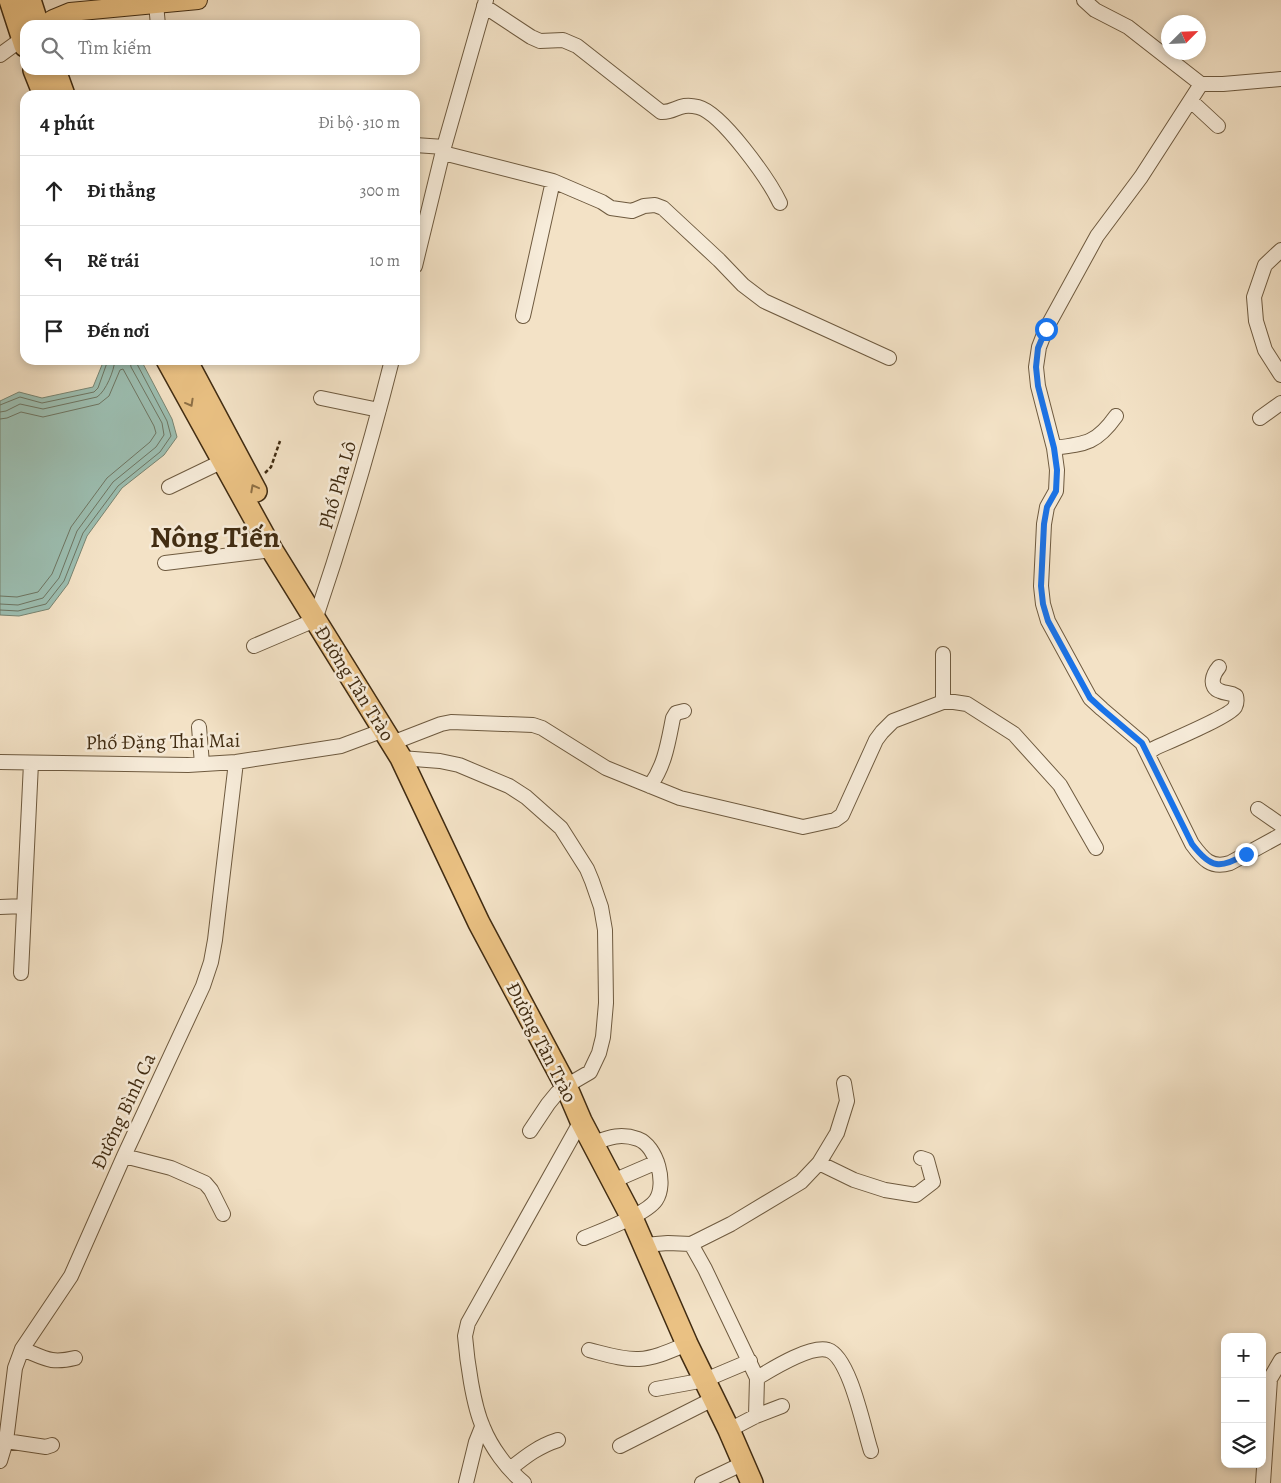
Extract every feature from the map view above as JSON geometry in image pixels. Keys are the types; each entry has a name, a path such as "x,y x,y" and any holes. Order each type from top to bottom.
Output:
{"highway":[{"path":"10,0 20,29"},
{"path":"30,0 36,20"},
{"path":"36,75 42,90"},
{"path":"56,75 62,90"},
{"name":"Đường Tân Trào","path":"170,365 272,550 392,744 479,923 566,1086 581,1120 632,1218 687,1344 729,1430 742,1464 752,1483"},
{"name":"Đường Tân Trào","path":"189,365 292,558 313,616"}],"main road":[{"path":"52,20 70,12 198,0"}],"street":[{"path":"1084,0 1095,10 1128,27 1202,84 1281,79"},
{"path":"420,246 444,150 485,3 531,37 540,41 563,40 576,46 661,112 667,112 685,105 698,107 710,112 762,171 780,203"},
{"path":"156,4 158,20"},
{"path":"0,55 20,43"},
{"path":"1202,84 1141,177 1097,236 1046,329 1038,348 1036,367 1038,386 1054,448 1057,470 1056,491 1047,507 1044,524 1041,586 1043,604 1048,621 1090,698 1142,743 1192,844 1200,855 1213,865 1222,866 1281,835"},
{"path":"1191,101 1218,126"},
{"path":"420,146 444,150 553,181 602,202 611,208 632,211 644,206 655,205 663,208 719,260 742,285 764,301 889,358"},
{"path":"523,316 553,181"},
{"path":"1281,250 1265,265 1254,297 1256,321 1265,350 1281,375"},
{"name":"Phố Pha Lô","path":"313,616 336,558 391,365"},
{"path":"321,398 379,410"},
{"path":"1260,418 1281,403"},
{"path":"1054,448 1083,445 1102,433 1116,416"},
{"path":"169,488 223,461"},
{"path":"166,563 272,550"},
{"path":"254,646 313,616"},
{"path":"943,654 943,702 967,704 1014,734 1060,785 1096,848"},
{"path":"1148,753 1234,709 1237,702 1236,696 1231,692 1220,692 1214,688 1212,682 1214,673 1219,667"},
{"name":"Phố Đặng Thai Mai","path":"0,762 188,765 236,762 341,746 392,744 441,724 451,722 533,725 542,728 606,768 680,798 803,827 835,820 842,814 876,740 893,721 943,702"},
{"path":"650,786 659,774 666,753 673,718 676,713 684,711"},
{"path":"199,727 202,764"},
{"path":"392,744 440,761 460,765 509,786 526,797 561,828 587,869 605,930 606,988 603,1037 599,1053 590,1072 566,1086 548,1104 530,1130"},
{"name":"Đường Bình Ca","path":"0,1461 6,1441 15,1368 22,1349 71,1276 203,986 211,962 215,940 236,762"},
{"path":"21,973 31,763"},
{"path":"1258,809 1281,825"},
{"path":"0,907 24,906"},
{"path":"644,1245 691,1244 731,1224 801,1182 819,1163 838,1134 847,1101 844,1083"},
{"path":"524,1483 491,1444 482,1426 478,1414 465,1336 468,1323 581,1120"},
{"path":"584,1238 632,1218 656,1202 662,1188 660,1169 657,1162 641,1140 627,1136 615,1136 593,1143"},
{"path":"124,1156 171,1168 205,1183 211,1190 223,1214"},
{"path":"819,1163 854,1180 884,1190 916,1195 933,1182 927,1160 921,1158"},
{"path":"613,1181 657,1162"},
{"path":"691,1244 705,1269 757,1378 756,1416"},
{"path":"589,1350 632,1359 641,1359 687,1344"},
{"path":"22,1349 59,1362 75,1358"},
{"path":"757,1378 806,1352 826,1350 833,1353 843,1366 860,1407 871,1451"},
{"path":"1263,1483 1270,1379 1281,1360"},
{"path":"620,1446 709,1390 750,1361"},
{"path":"656,1389 709,1390"},
{"path":"729,1430 756,1416 782,1406"},
{"path":"466,1483 482,1426"},
{"path":"510,1468 529,1453 558,1440"},
{"path":"6,1441 46,1447 52,1445"},
{"path":"702,1483 742,1464"}],"path":[{"path":"251,482 271,467 280,441"}],"water":[{"path":"102,365 144,365 172,419 177,437 164,455 122,488 87,536 68,584 49,609 19,616 0,615 0,401 19,392 42,398 93,387"}],"district":[{"name":"Nông Tiến","path":"215,537"}],"route":[{"path":"1046,329 1038,348 1036,367 1038,386 1054,448 1057,470 1056,491 1047,507 1044,524 1041,586 1043,604 1048,621 1090,698 1142,743 1192,844 1200,855 1213,865 1222,866 1246,854"}]}
